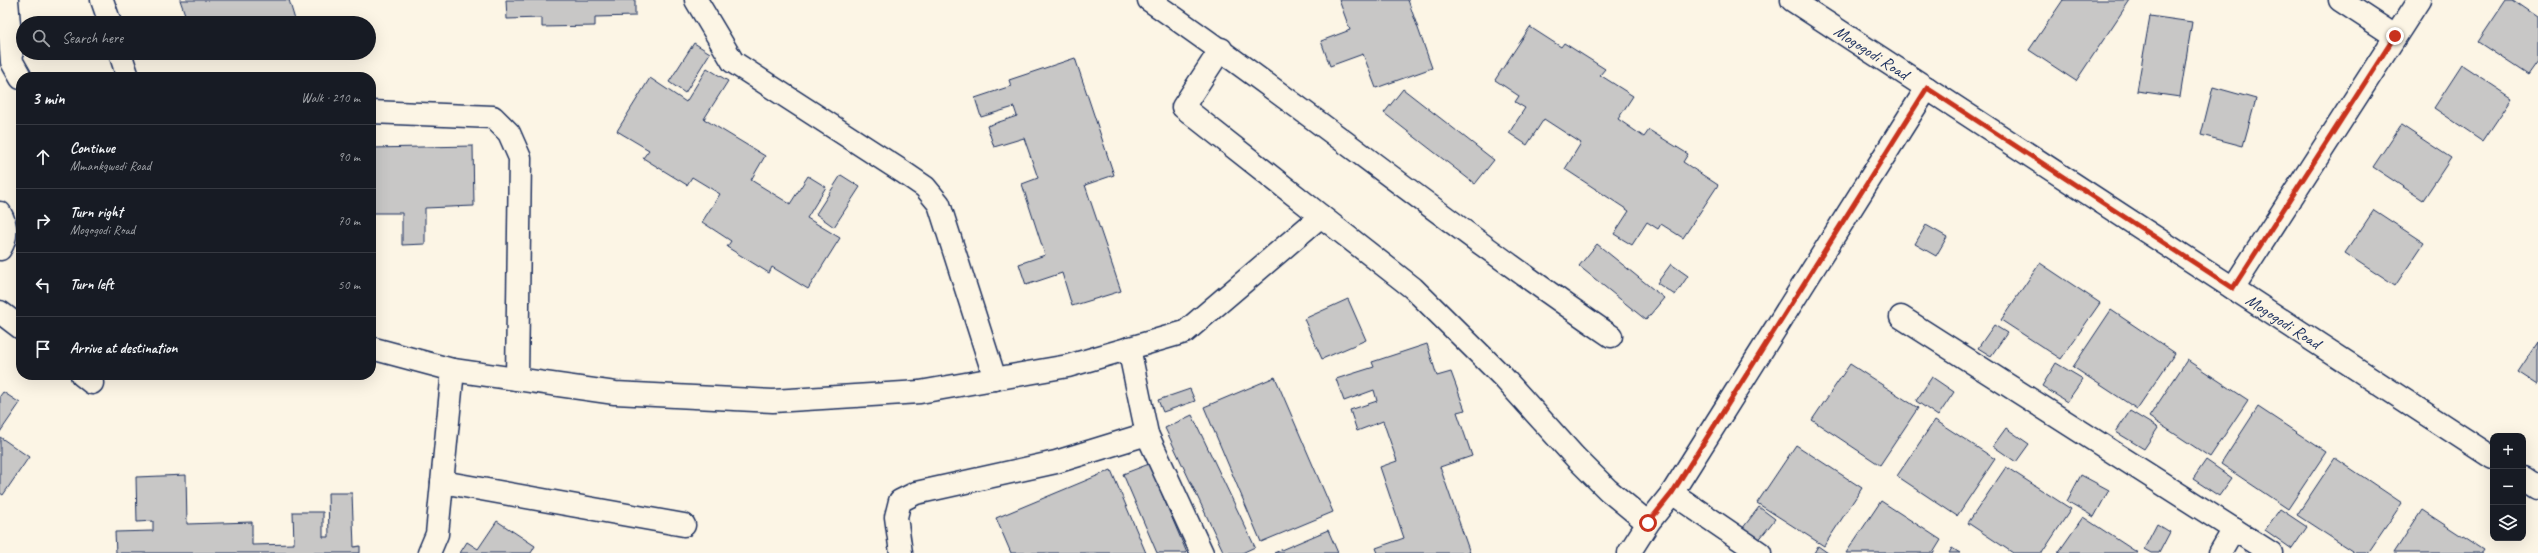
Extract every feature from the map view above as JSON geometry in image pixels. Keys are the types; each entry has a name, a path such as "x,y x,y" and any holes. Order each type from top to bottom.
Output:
{"street":[{"path":"7,0 11,67"},
{"path":"102,0 108,16"},
{"path":"696,0 733,62 925,187 938,204 995,379"},
{"path":"1149,0 1221,49 1534,283 1611,336"},
{"name":"Mogogodi Road","path":"1792,0 2490,456"},
{"path":"2340,0 2395,36"},
{"path":"2233,288 2419,0"},
{"path":"1221,49 1184,107 1413,288 1502,376 1575,457 1608,490 1648,523"},
{"path":"122,60 126,72"},
{"path":"1629,553 1648,523 1672,493 1927,88"},
{"path":"376,112 493,118 509,133 520,158 517,380"},
{"path":"0,214 6,223 3,244 0,249"},
{"path":"376,349 453,370 614,394 773,401 920,392 1068,366 1185,332 1321,216"},
{"path":"0,312 16,324"},
{"path":"1901,317 2271,553"},
{"path":"1130,348 1147,434 1202,553"},
{"path":"429,553 437,534 453,370"},
{"path":"901,553 896,517 900,501 916,493 1056,462 1147,434"},
{"path":"2526,480 2538,488"},
{"path":"442,482 684,525"},
{"path":"1672,493 1760,553"},
{"path":"2220,553 2234,529"}],"building":[{"path":"180,0 289,0 294,16 186,16"},
{"path":"506,0 635,0 635,16 595,17 595,26 542,27 542,18 507,19"},
{"path":"1339,0 1408,0 1432,68 1376,88 1363,54 1330,66 1321,41 1350,30"},
{"path":"2063,0 2130,0 2076,81 2029,50"},
{"path":"2506,0 2513,0 2538,17 2538,61 2528,75 2478,42"},
{"path":"2150,16 2192,22 2180,97 2137,91"},
{"path":"1530,27 1561,47 1564,43 1605,69 1600,75 1633,96 1618,119 1644,137 1649,130 1688,154 1683,162 1718,185 1683,238 1661,224 1658,229 1647,222 1632,245 1614,234 1629,211 1565,169 1581,143 1544,119 1527,145 1509,133 1525,108 1515,102 1519,96 1495,80"},
{"path":"694,43 710,53 685,93 669,82"},
{"path":"1075,58 1114,175 1085,185 1121,291 1072,306 1062,273 1026,285 1019,264 1045,255 1022,184 1038,178 1024,138 994,147 987,126 1017,116 1014,107 981,117 975,98 1011,86 1009,80"},
{"path":"2462,65 2512,98 2483,141 2434,108"},
{"path":"707,68 728,81 704,119 765,156 751,180 790,204 808,176 826,187 807,218 840,238 808,289 772,267 769,273 727,247 731,241 702,222 720,194 692,177 687,185 643,158 649,150 617,131 650,78 686,102"},
{"path":"2213,87 2256,99 2243,146 2201,135"},
{"path":"1403,89 1494,160 1475,184 1384,113"},
{"path":"2401,125 2451,158 2423,200 2373,167"},
{"path":"473,146 474,206 425,208 425,244 402,245 402,213 376,213 376,148"},
{"path":"841,175 860,187 834,227 816,214"},
{"path":"2374,210 2424,243 2395,286 2345,253"},
{"path":"1926,225 1947,237 1936,256 1915,244"},
{"path":"1597,244 1664,298 1646,320 1579,266"},
{"path":"2040,263 2100,303 2061,359 2001,320"},
{"path":"1671,264 1688,276 1675,295 1657,283"},
{"path":"1348,299 1366,340 1322,359 1304,319"},
{"path":"2111,310 2175,353 2137,409 2073,367"},
{"path":"1994,325 2007,333 1991,356 1978,348"},
{"path":"2538,342 2538,385 2518,372"},
{"path":"1427,344 1437,376 1451,372 1465,410 1457,412 1472,456 1440,467 1470,553 1378,553 1376,548 1404,538 1380,467 1397,461 1383,421 1357,431 1350,410 1377,401 1374,390 1344,401 1336,379 1374,367 1372,362"},
{"path":"2187,360 2248,400 2210,457 2149,417"},
{"path":"2056,363 2083,379 2067,402 2042,386"},
{"path":"1850,364 1918,408 1880,465 1812,420"},
{"path":"1275,377 1333,512 1261,542 1204,407"},
{"path":"1932,377 1954,392 1938,416 1916,401"},
{"path":"1190,389 1195,401 1163,412 1158,400"},
{"path":"3,392 20,403 0,432 0,396"},
{"path":"2258,407 2326,452 2288,509 2221,464"},
{"path":"2130,411 2158,428 2144,449 2116,432"},
{"path":"1192,415 1255,547 1242,553 1224,553 1165,428"},
{"path":"1935,420 1995,459 1957,516 1897,476"},
{"path":"2006,428 2029,444 2016,462 1993,446"},
{"path":"0,437 29,457 3,495 0,493"},
{"path":"1796,445 1862,488 1824,546 1757,503"},
{"path":"2335,458 2402,503 2368,553 2355,553 2297,515"},
{"path":"2206,460 2232,478 2219,496 2193,479"},
{"path":"1149,464 1187,553 1157,553 1123,474"},
{"path":"2006,467 2071,509 2042,553 2013,553 1968,523"},
{"path":"1111,470 1146,553 1011,553 996,518"},
{"path":"186,475 187,524 252,522 252,545 294,544 293,512 323,512 323,537 329,537 328,493 352,493 354,547 360,546 360,553 116,553 115,532 153,531 153,521 137,522 136,477"},
{"path":"2081,475 2109,490 2094,517 2067,501"},
{"path":"1881,501 1941,540 1933,553 1846,553"},
{"path":"1759,507 1775,519 1758,541 1742,529"},
{"path":"2280,509 2307,527 2292,549 2265,530"},
{"path":"2422,510 2483,550 2481,553 2394,553"},
{"path":"2083,517 2138,553 2058,553"},
{"path":"497,521 535,546 531,553 460,553 467,542 478,549"},
{"path":"2157,524 2170,532 2159,553 2151,553 2144,549"},
{"path":"1328,530 1338,553 1274,553"},
{"path":"1818,546 1828,553 1814,553"},
{"path":"1952,548 1960,553 1949,553"}],"route":[{"path":"1648,523 1672,493 1927,88 2233,288 2395,36"}]}
